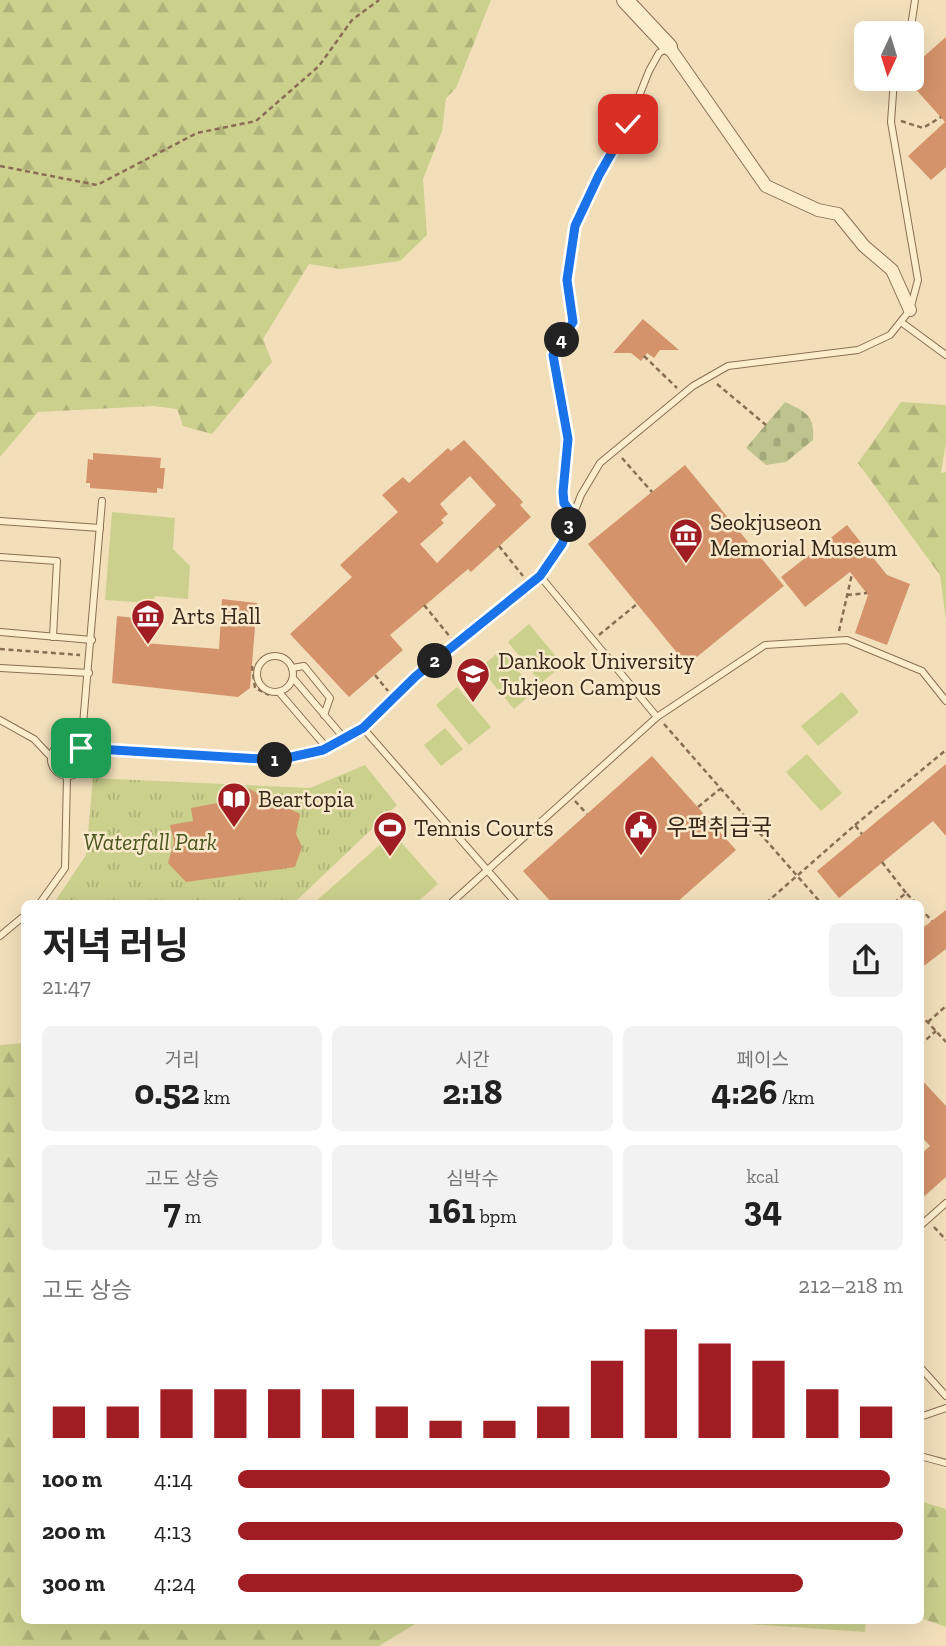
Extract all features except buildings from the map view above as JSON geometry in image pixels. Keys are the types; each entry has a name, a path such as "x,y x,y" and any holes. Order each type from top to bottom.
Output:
{"street":[{"path":"625,0 669,47 766,186 818,210 838,214 864,246 892,270 910,310"}],"lane":[{"path":"912,21 915,1 923,0"},
{"path":"573,515 564,503 568,439 553,355 573,322 567,280 575,226 599,175 628,124 649,71 659,53 669,47"},
{"path":"51,757 60,744 72,742 81,748 278,760 327,748 363,728 456,644 540,576 562,544 581,495 600,463 684,394 728,366 858,350 890,335 910,310 918,280 891,122 893,91"},
{"path":"901,322 946,355"},
{"path":"0,720 34,739 51,757 53,768 67,777 78,774 85,764 81,748 102,501"},
{"path":"0,521 100,528"},
{"path":"0,556 57,561 53,637"},
{"path":"540,576 657,716"},
{"path":"0,632 92,640"},
{"path":"455,900 657,716 765,645 847,640 922,671 946,701"},
{"path":"293,678 288,687 279,692 267,690 259,682 260,666 268,658 279,657 292,668 293,678 344,738"},
{"path":"292,668 304,666 330,698 324,715"},
{"path":"0,668 89,673"},
{"path":"279,692 327,748"},
{"path":"363,728 513,900"},
{"path":"42,900 65,868 67,777"},
{"path":"0,936 21,918"},
{"path":"924,1223 946,1203"},
{"path":"924,1371 946,1396"},
{"path":"924,1416 946,1408"},
{"path":"924,1457 946,1463"}],"path":[{"path":"0,166 97,185 197,133 256,121 319,66 352,20 379,0"},
{"path":"891,122 905,120 923,128 941,117"},
{"path":"644,356 684,394"},
{"path":"709,377 765,425"},
{"path":"615,451 652,492"},
{"path":"499,546 530,584"},
{"path":"837,641 852,574"},
{"path":"847,595 867,593"},
{"path":"593,640 637,604"},
{"path":"424,606 456,644"},
{"path":"0,649 90,655"},
{"path":"374,675 394,698"},
{"path":"657,716 818,900"},
{"path":"769,900 946,750"},
{"path":"698,807 720,789"},
{"path":"569,795 587,814"},
{"path":"855,825 862,834"},
{"path":"883,862 913,900"},
{"path":"898,900 906,893"},
{"path":"924,912 932,921"},
{"path":"928,1022 946,1006"},
{"path":"924,1018 946,1042"},
{"path":"924,1042 936,1031"},
{"path":"927,1220 946,1240"}],"green space":[{"path":"0,0 491,0 456,88 446,98 442,131 423,179 427,235 400,261 341,269 309,264 263,339 272,362 212,434 183,426 177,409 153,406 38,412 0,457"},
{"path":"785,402 808,415 813,440 786,462 766,465 746,448"},
{"path":"901,402 946,405 946,442 941,473 946,472 946,620 940,575 858,463"},
{"path":"112,512 175,518 173,549 190,566 188,599 156,596 149,603 105,600"},
{"path":"529,624 563,665 541,683 508,642"},
{"path":"501,650 535,691 514,709 480,668"},
{"path":"457,687 491,727 469,745 436,705"},
{"path":"842,692 859,712 818,746 801,726"},
{"path":"445,728 463,749 441,766 424,745"},
{"path":"807,754 842,793 821,811 786,772"},
{"name":"Waterfall Park","path":"365,765 397,805 297,900 56,900 86,855 93,778 310,788"},
{"name":"Tennis Courts","path":"393,833 438,884 419,900 317,900"},
{"path":"21,1043 21,1624 415,1624 379,1646 0,1646 0,1045"},
{"path":"924,1502 946,1509 946,1627 924,1619"},
{"path":"748,1624 866,1624 865,1632"}],"place":[{"name":"Seokjuseon Memorial Museum","path":"686,565"},
{"name":"Arts Hall","path":"148,646"},
{"name":"Dankook University Jukjeon Campus","path":"473,704"},
{"name":"Beartopia","path":"234,829"},
{"name":"우편취급국","path":"641,857"},
{"name":"Tennis Courts","path":"390,858"}],"route":[{"path":"81,748 278,760 323,750 363,728 416,676 540,576 562,544 573,515 564,503 568,439 553,355 573,322 567,280 575,226 599,175 628,124"}]}
